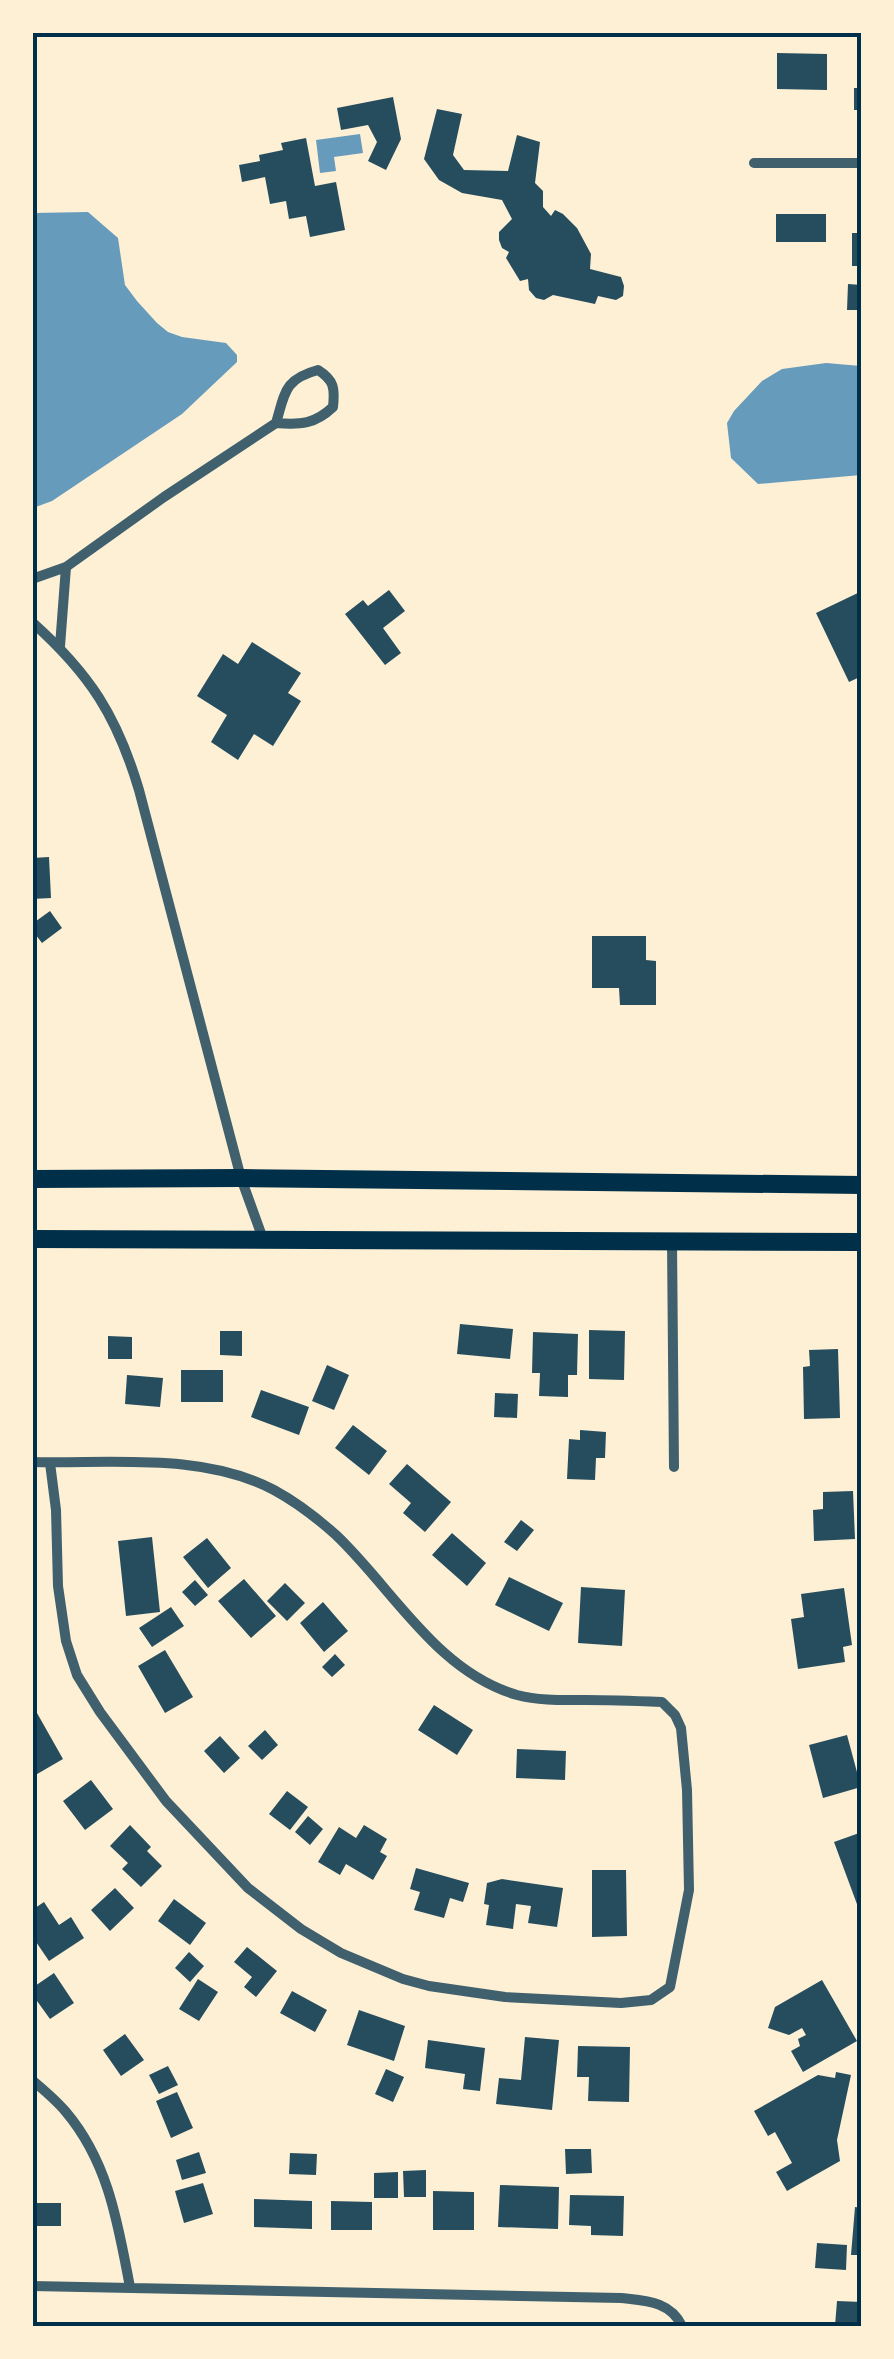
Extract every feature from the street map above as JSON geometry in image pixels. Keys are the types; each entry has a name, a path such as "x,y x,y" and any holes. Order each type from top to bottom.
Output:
{"main road":[{"path":"32,1180 241,1178 862,1186"},
{"path":"32,1239 862,1242"}],"street":[{"path":"754,163 862,163"},
{"path":"32,579 66,567 276,423 296,425 321,418 334,407 330,377 318,370 300,374 285,391 276,423"},
{"path":"60,646 66,567"},
{"path":"32,622 60,646 102,699 122,738 241,1178 263,1238"},
{"path":"672,1241 674,1466"},
{"path":"32,1462 175,1464 246,1479 272,1489 336,1535 438,1646 492,1686 534,1698 662,1702 681,1728 687,1790 689,1890 670,1987 652,2000 621,2003 506,1996 429,1986 403,1979 300,1930 248,1888 166,1802 77,1675 61,1610 50,1463"},
{"path":"32,2080 67,2113 94,2154 114,2206 130,2287"},
{"path":"32,2286 621,2298 665,2306 682,2326"}],"water":[{"path":"360,134 363,153 334,157 336,171 320,173 316,140"},
{"path":"88,212 118,238 125,285 157,323 182,337 226,343 237,355 237,362 182,414 52,501 33,508 33,213"},
{"path":"826,363 861,366 861,475 758,484 731,458 727,423 762,381 782,369"}],"building":[{"path":"777,53 827,54 827,90 777,89"},
{"path":"854,88 862,88 862,110 854,110"},
{"path":"393,97 401,139 386,170 368,161 377,142 368,125 341,130 337,108"},
{"path":"437,109 462,114 453,155 464,170 508,171 517,135 540,142 535,183 543,191 543,207 551,216 555,210 563,214 577,228 591,254 590,269 621,277 623,296 616,300 598,296 595,304 553,295 544,300 536,298 529,290 528,279 520,281 506,258 509,252 499,240 499,232 512,219 502,200 462,193 439,180 424,159"},
{"path":"306,138 315,186 336,182 345,230 310,237 306,216 289,219 286,201 270,204 265,177 242,182 239,165 260,161 259,155 283,150 281,143"},
{"path":"776,214 826,214 826,242 776,242"},
{"path":"852,233 862,233 862,266 852,266"},
{"path":"848,284 862,285 862,310 847,310"},
{"path":"389,590 405,611 383,628 401,653 385,665 345,614 363,600 368,606"},
{"path":"862,591 862,676 849,682 816,613"},
{"path":"252,642 301,673 288,693 301,701 273,746 254,734 238,760 211,742 227,715 197,696 223,654 238,664"},
{"path":"49,857 51,898 32,899 32,858"},
{"path":"50,911 62,928 42,943 32,924"},
{"path":"592,936 646,936 646,960 656,961 656,1005 620,1005 619,988 592,988"},
{"path":"460,1324 513,1329 510,1359 457,1354"},
{"path":"589,1330 625,1331 624,1380 589,1379"},
{"path":"220,1331 242,1331 242,1356 220,1355"},
{"path":"533,1332 578,1334 577,1375 568,1375 568,1397 539,1396 540,1373 532,1373"},
{"path":"108,1336 132,1337 132,1359 108,1359"},
{"path":"838,1349 840,1418 804,1419 803,1367 810,1366 809,1350"},
{"path":"327,1365 349,1375 334,1410 312,1401"},
{"path":"181,1370 223,1370 223,1402 181,1402"},
{"path":"127,1375 163,1378 160,1407 125,1404"},
{"path":"261,1390 309,1407 299,1435 251,1417"},
{"path":"495,1393 518,1394 517,1418 494,1417"},
{"path":"353,1425 387,1451 369,1475 335,1448"},
{"path":"580,1430 606,1432 605,1458 596,1458 595,1480 567,1479 569,1439 580,1440"},
{"path":"407,1464 451,1502 425,1532 403,1513 411,1503 389,1484"},
{"path":"853,1491 855,1539 814,1541 813,1510 823,1509 823,1492"},
{"path":"521,1520 534,1530 517,1551 504,1542"},
{"path":"452,1533 486,1563 467,1586 432,1555"},
{"path":"152,1537 160,1612 126,1616 118,1541"},
{"path":"207,1538 231,1568 208,1588 183,1557"},
{"path":"509,1577 563,1603 549,1631 495,1605"},
{"path":"244,1579 276,1616 251,1638 218,1601"},
{"path":"195,1580 208,1595 195,1606 182,1592"},
{"path":"285,1583 305,1603 287,1621 267,1601"},
{"path":"581,1587 625,1590 622,1646 578,1643"},
{"path":"844,1588 852,1645 843,1647 845,1662 798,1669 791,1619 804,1617 801,1594"},
{"path":"323,1602 348,1631 324,1652 300,1623"},
{"path":"171,1607 184,1626 152,1647 139,1628"},
{"path":"165,1650 193,1697 165,1713 138,1666"},
{"path":"335,1654 345,1665 332,1677 322,1667"},
{"path":"434,1705 473,1730 457,1755 418,1730"},
{"path":"37,1713 63,1759 32,1777 32,1715"},
{"path":"265,1730 278,1745 262,1760 248,1746"},
{"path":"847,1735 861,1787 823,1798 809,1745"},
{"path":"220,1736 240,1758 224,1773 204,1751"},
{"path":"517,1749 566,1751 565,1780 516,1778"},
{"path":"91,1780 113,1809 85,1830 63,1801"},
{"path":"287,1791 308,1807 290,1830 269,1814"},
{"path":"308,1816 323,1829 310,1845 295,1832"},
{"path":"130,1825 151,1847 147,1851 162,1866 141,1887 122,1869 128,1863 110,1846"},
{"path":"364,1825 387,1839 380,1852 387,1856 373,1880 346,1864 340,1875 318,1862 339,1827 356,1838"},
{"path":"862,1832 862,1915 861,1915 834,1842"},
{"path":"416,1868 469,1883 463,1902 450,1898 444,1918 414,1910 420,1892 410,1889"},
{"path":"592,1870 626,1870 627,1936 592,1937"},
{"path":"502,1879 563,1888 557,1927 528,1923 531,1906 516,1904 513,1929 486,1925 487,1883"},
{"path":"115,1888 134,1908 110,1931 91,1910"},
{"path":"174,1899 206,1923 190,1945 158,1921"},
{"path":"44,1902 59,1925 71,1917 84,1938 49,1961 32,1936 32,1910"},
{"path":"247,1947 277,1971 256,1997 244,1987 252,1977 234,1962"},
{"path":"189,1952 204,1966 190,1982 175,1968"},
{"path":"54,1973 74,2003 50,2019 32,1994 32,1988"},
{"path":"198,1979 218,1992 199,2021 179,2009"},
{"path":"822,1980 857,2041 803,2072 791,2051 800,2046 798,2039 806,2035 802,2028 789,2035 768,2028 775,2007"},
{"path":"292,1991 327,2010 315,2032 280,2013"},
{"path":"359,2010 405,2026 394,2061 347,2045"},
{"path":"125,2034 144,2060 121,2076 103,2050"},
{"path":"525,2037 559,2040 552,2110 496,2104 499,2078 521,2080"},
{"path":"428,2040 485,2048 480,2091 463,2089 465,2074 425,2068"},
{"path":"578,2046 630,2047 629,2102 588,2101 589,2077 577,2077"},
{"path":"168,2066 178,2085 159,2094 149,2075"},
{"path":"386,2069 404,2077 393,2102 375,2094"},
{"path":"836,2072 851,2075 837,2140 840,2161 787,2191 776,2172 792,2163 775,2132 768,2136 754,2111 818,2075 835,2078"},
{"path":"177,2092 193,2128 171,2138 156,2101"},
{"path":"565,2149 591,2149 592,2173 566,2174"},
{"path":"199,2152 206,2173 182,2180 176,2160"},
{"path":"290,2153 317,2154 316,2175 289,2174"},
{"path":"426,2170 426,2197 404,2197 403,2171"},
{"path":"398,2172 398,2198 374,2198 374,2173"},
{"path":"203,2183 213,2214 184,2223 175,2191"},
{"path":"500,2185 559,2187 558,2229 498,2227"},
{"path":"433,2191 474,2192 474,2230 433,2230"},
{"path":"570,2195 624,2196 623,2236 591,2235 591,2226 569,2225"},
{"path":"254,2199 312,2201 312,2229 254,2227"},
{"path":"331,2201 372,2202 372,2230 331,2230"},
{"path":"34,2203 61,2203 61,2226 34,2226"},
{"path":"855,2207 862,2208 862,2255 851,2255"},
{"path":"817,2243 847,2245 846,2270 815,2268"},
{"path":"837,2301 862,2302 862,2326 835,2326"}]}
